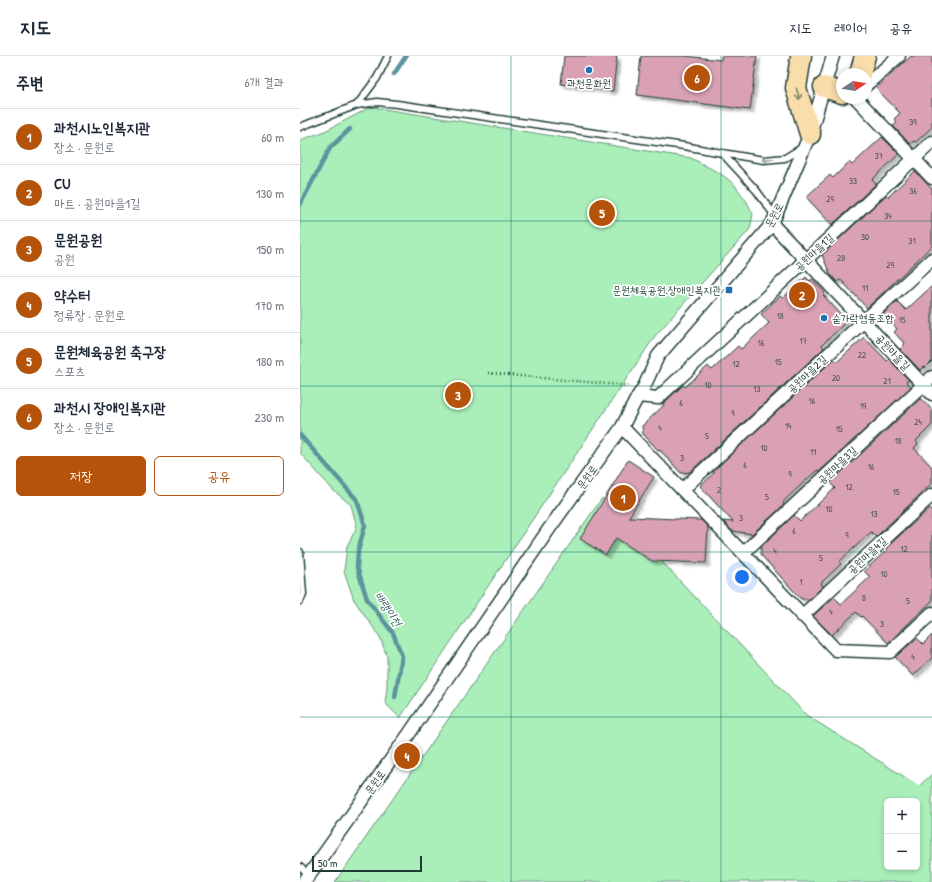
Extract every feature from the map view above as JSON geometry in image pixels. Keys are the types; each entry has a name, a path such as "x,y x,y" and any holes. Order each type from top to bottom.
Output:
{"highway":[{"path":"801,56 796,88 807,140"},
{"path":"862,68 865,56"}],"street":[{"name":"문원로","path":"304,874 409,734 549,529 622,427 658,356 773,220 807,140 833,90 833,56"},
{"path":"872,80 899,56"},
{"path":"862,104 932,178"},
{"name":"공원마을1길","path":"641,391 658,398 932,142"},
{"name":"공원마을길","path":"773,220 806,260 864,321 928,381 932,394"},
{"name":"공원마을2길","path":"682,490 932,259"},
{"name":"공원마을3길","path":"743,553 928,381"},
{"path":"622,427 836,650 890,652 932,613"},
{"name":"공원마을4길","path":"802,616 932,495"}],"lane":[{"path":"358,105 377,78 388,56"},
{"path":"300,127 358,105 377,102 676,145 764,160 785,158 807,140"},
{"path":"722,153 756,190 773,220"},
{"path":"300,552 302,594 300,601"}],"path":[{"path":"488,372 641,391"}],"green space":[{"path":"371,107 691,158 721,174 734,184 747,202 753,214 750,229 655,336 400,718 385,703 387,687 387,657 380,637 354,600 344,571 347,546 357,527 351,505 333,490 300,453 300,140 323,132"},
{"path":"602,498 806,715 919,786 932,774 932,882 335,882"}],"building":[{"name":"과천문화원","path":"564,56 617,56 613,91 561,84"},
{"path":"641,56 685,56 721,60 721,56 757,56 750,110 637,95"},
{"path":"911,56 932,56 932,127 916,142 914,141 910,144 893,126 897,123 894,119 900,113 876,88"},
{"path":"882,137 899,154 872,180 876,184 832,225 806,197 830,175 833,178 849,162 852,165"},
{"path":"915,171 932,189 932,246 867,308 842,281 840,280 837,282 830,274 822,255 886,195 888,197"},
{"path":"806,277 810,281 812,279 825,293 823,295 847,321 822,345 824,348 690,472 681,473 643,434 642,426 683,385 685,387 708,366 712,370 738,346 741,349 769,323 761,314 780,296 783,298"},
{"path":"932,286 932,361 925,368 923,367 920,370 900,349 905,344 894,332 897,329 883,314 897,301 906,310"},
{"path":"864,337 887,361 889,359 909,380 906,382 911,387 819,472 818,470 816,471 786,499 783,503 784,505 752,534 732,531 723,521 733,522 700,486 715,472 712,472 834,359 837,362"},
{"path":"921,398 932,410 932,425 916,441 918,444 914,448 932,467 932,483 876,537 871,532 839,562 841,564 821,583 823,586 810,599 801,599 761,555 761,547 794,515 800,521 835,488 830,483"},
{"path":"628,460 654,477 629,517 701,520 708,527 706,563 652,561 616,538 606,555 580,539"},
{"path":"930,508 932,510 932,601 888,643 862,616 861,617 856,612 832,635 813,616 834,597 841,604 870,577 864,571 888,549 886,548"},
{"path":"932,635 932,658 913,676 895,657 917,638 923,644"}],"waterway":[{"name":"배랭이천","path":"394,74 406,56"},
{"name":"배랭이천","path":"300,205 330,148 350,129"},
{"name":"배랭이천","path":"300,435 357,500 365,525 358,551 357,567 367,599 393,633 402,656 395,697"}],"place":[{"name":"과천문화원","path":"589,70"},
{"name":"과천시 장애인복지관","path":"697,78"},
{"name":"문원체육공원 축구장","path":"602,213"},
{"name":"문원체육공원.장애인복지관","path":"729,290"},
{"name":"CU","path":"802,295"},
{"name":"숟가락협동조합","path":"824,318"},
{"name":"문원공원","path":"458,395"},
{"name":"과천시노인복지관","path":"623,498"},
{"name":"약수터","path":"407,756"}]}
